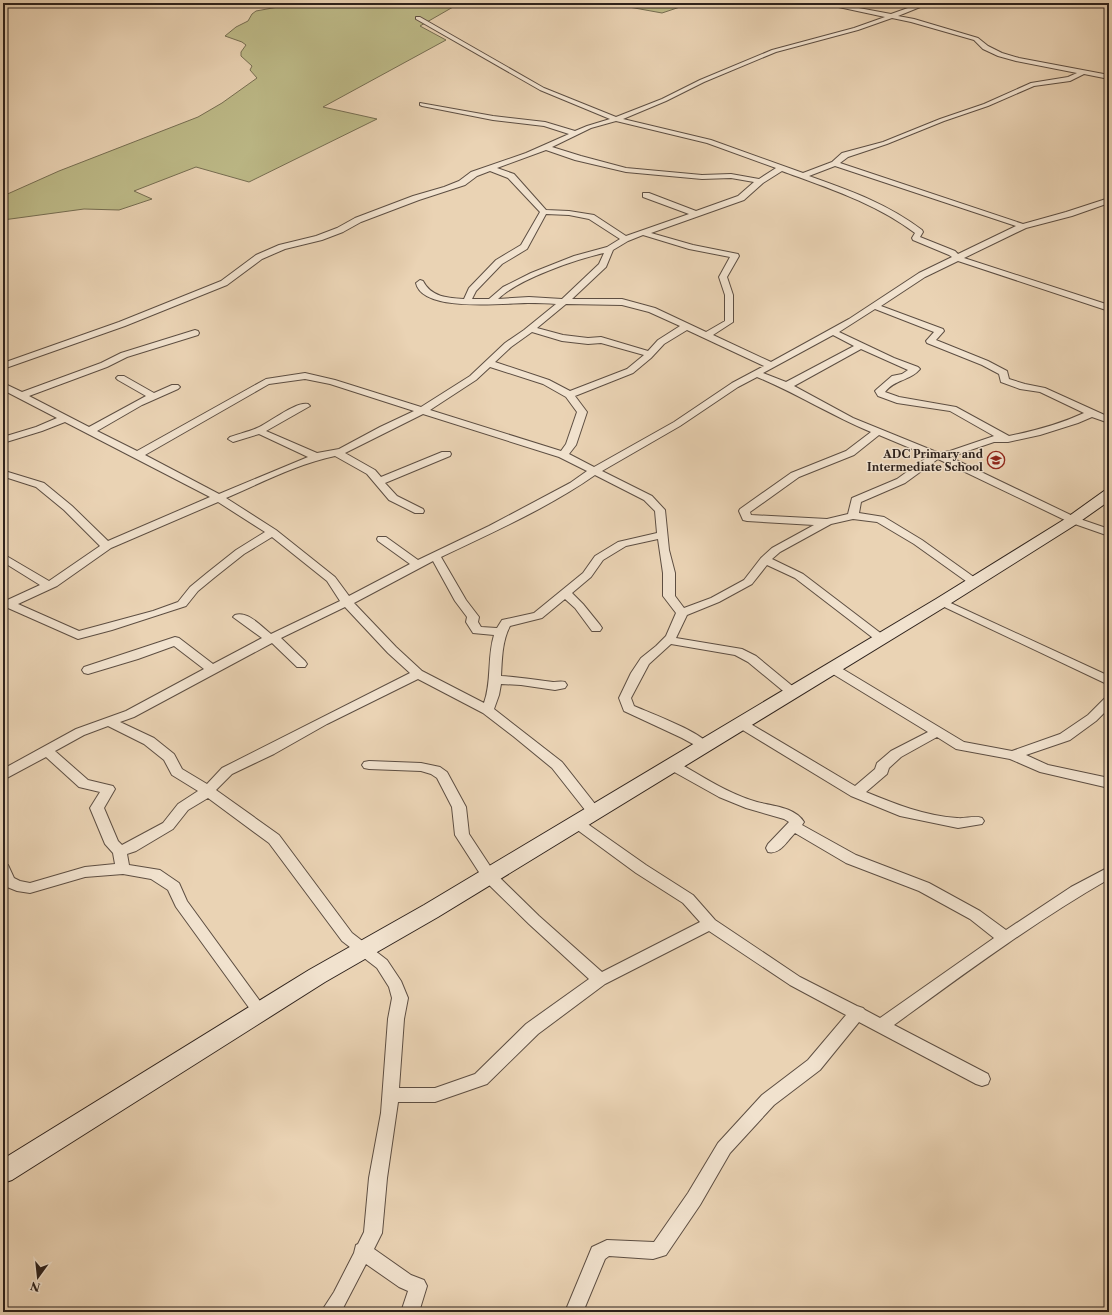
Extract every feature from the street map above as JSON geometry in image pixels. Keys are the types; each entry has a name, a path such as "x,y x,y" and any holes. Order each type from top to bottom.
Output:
{"main road":[{"path":"3,1172 317,976 489,876 942,602 1073,520 1109,494"}],"street":[{"path":"823,3 912,20 976,39 983,47 1015,59 1109,78"},
{"path":"3,366 122,324 224,283 259,257 282,247 319,238 340,230 358,220 416,198 447,189 462,183 474,174 529,155 574,133 616,119 664,100 702,81 774,51 835,36 927,3"},
{"path":"418,18 542,89 616,119 709,141 782,168 872,203 899,217 914,228 919,232 916,238 952,253 957,258 1109,308"},
{"path":"802,176 835,164 845,155 885,143 942,120 986,105 1033,84 1070,79 1084,72"},
{"path":"422,104 493,118 545,124 574,133"},
{"path":"545,147 578,158 626,170 702,176 731,176 760,181"},
{"path":"835,164 1023,226"},
{"path":"491,302 494,297 513,284 552,266 577,257 610,249 625,239 741,198 760,181 782,168"},
{"path":"492,169 511,176 544,212 569,213 591,217 625,239"},
{"path":"646,195 697,214"},
{"path":"3,775 80,732 130,714 271,638 347,602 574,485 594,471 653,439 755,373 833,332 922,274 1023,226 1069,214 1109,200"},
{"path":"467,302 472,290 499,262 524,246 544,212"},
{"path":"644,233 692,247 735,256 723,277 729,295 729,322 706,335"},
{"path":"6,605 49,586 107,546 316,457 342,451 382,429 413,416 473,378 508,345 564,302 603,265 610,249"},
{"path":"420,283 421,288 429,294 447,300 467,302 528,300 591,304 622,302 652,310 770,365"},
{"path":"874,306 940,331 930,341 985,363 1004,373 1004,380 1023,387 1042,390 1109,420"},
{"path":"569,395 630,371 650,354 661,342 687,326"},
{"path":"530,329 562,338 588,341 600,340 650,354"},
{"path":"833,332 860,346 915,370 905,376 895,378 880,391 881,394 897,400 953,409 1008,439"},
{"path":"20,396 124,355 195,333"},
{"path":"787,386 860,346"},
{"path":"488,363 546,382 569,395 582,412 571,445 564,455"},
{"path":"755,373 787,386 850,420 960,465 1073,520 1109,532"},
{"path":"138,455 266,382 305,376 332,382 564,455 648,498 660,510 670,573 669,596 682,613"},
{"path":"121,378 154,397"},
{"path":"3,386 20,396 91,430 219,498 272,532 332,579 347,602 392,650 418,674 487,710 518,733 556,765 594,812"},
{"path":"91,430 139,403 175,388"},
{"path":"233,440 261,430 273,422 305,406"},
{"path":"853,516 856,500 901,481 936,456 952,454 993,439 1008,439 1037,433 1075,421 1092,413"},
{"path":"3,440 39,429 66,418"},
{"path":"261,430 263,433 306,451 316,457"},
{"path":"828,522 747,518 744,511 795,475 850,453 877,432"},
{"path":"336,452 371,472 393,498 419,511"},
{"path":"378,482 446,454"},
{"path":"3,476 8,475 40,485 68,508 107,546"},
{"path":"704,746 688,735 628,708 625,698 634,678 645,661 660,649 668,640 682,613 715,600 748,582 765,560 776,550 828,522 853,516 880,519 918,542 974,582"},
{"path":"6,605 78,635 136,619 182,604 199,585 240,552 272,532"},
{"path":"487,710 493,696 495,665 500,632 506,623 538,616 587,575 599,558 622,544 663,535"},
{"path":"382,538 418,565"},
{"path":"435,556 461,601 473,617 472,622 478,630 500,632"},
{"path":"3,557 49,586"},
{"path":"765,560 799,576 881,638"},
{"path":"566,594 579,606 596,628"},
{"path":"942,602 1109,681"},
{"path":"239,617 246,620 271,638 301,664"},
{"path":"668,640 738,652 752,658 792,692"},
{"path":"88,670 134,656 175,641 214,670"},
{"path":"832,668 961,746 1013,755 1045,769 1109,783"},
{"path":"120,851 131,847 168,826 183,807 208,791 228,771 269,751 323,721 418,674"},
{"path":"494,680 521,681 555,686 560,685"},
{"path":"1013,755 1065,737 1092,718 1109,701"},
{"path":"108,721 149,741 169,757 177,772 208,791 274,840 347,937 382,964 396,985 400,998 396,1019 390,1095 378,1178 373,1233 362,1252 340,1298 330,1312"},
{"path":"740,724 856,793 905,813 958,823 977,821"},
{"path":"856,793 882,771 882,766 896,754 937,732"},
{"path":"47,751 84,784 108,789 97,808 112,844 120,851 123,869"},
{"path":"369,765 421,767 435,770 442,775 459,807 462,835 489,876 534,920 600,980"},
{"path":"672,765 724,794 751,804 790,815 797,822 773,848"},
{"path":"577,823 641,869 688,900 710,924 795,981 858,1012 982,1079"},
{"path":"793,826 851,859 924,887 975,915 1005,938"},
{"path":"5,878 17,886 30,888 85,872 123,869 155,874 174,887 181,903 260,1012"},
{"path":"882,1025 915,1000 1005,938 1076,891 1109,872"},
{"path":"390,1095 435,1096 481,1079 532,1029 600,980 710,924"},
{"path":"574,1312 598,1253 608,1248 653,1251 660,1249 694,1199 724,1148 768,1100 814,1065 858,1012"},
{"path":"362,1252 405,1281 418,1286 410,1312"}],"shaded area":[{"path":"323,3 460,3 420,26 446,40 323,107 377,119 249,182 196,167 134,191 152,199 119,210 84,209 3,220 3,196 59,171 198,117 222,103 257,78 250,70 252,66 241,56 241,52 246,45 225,36 236,27 248,21 252,14 256,11 278,7"},
{"path":"607,3 692,3 662,13"}],"place":[{"name":"ADC Primary and Intermediate School","path":"996,460"}]}
